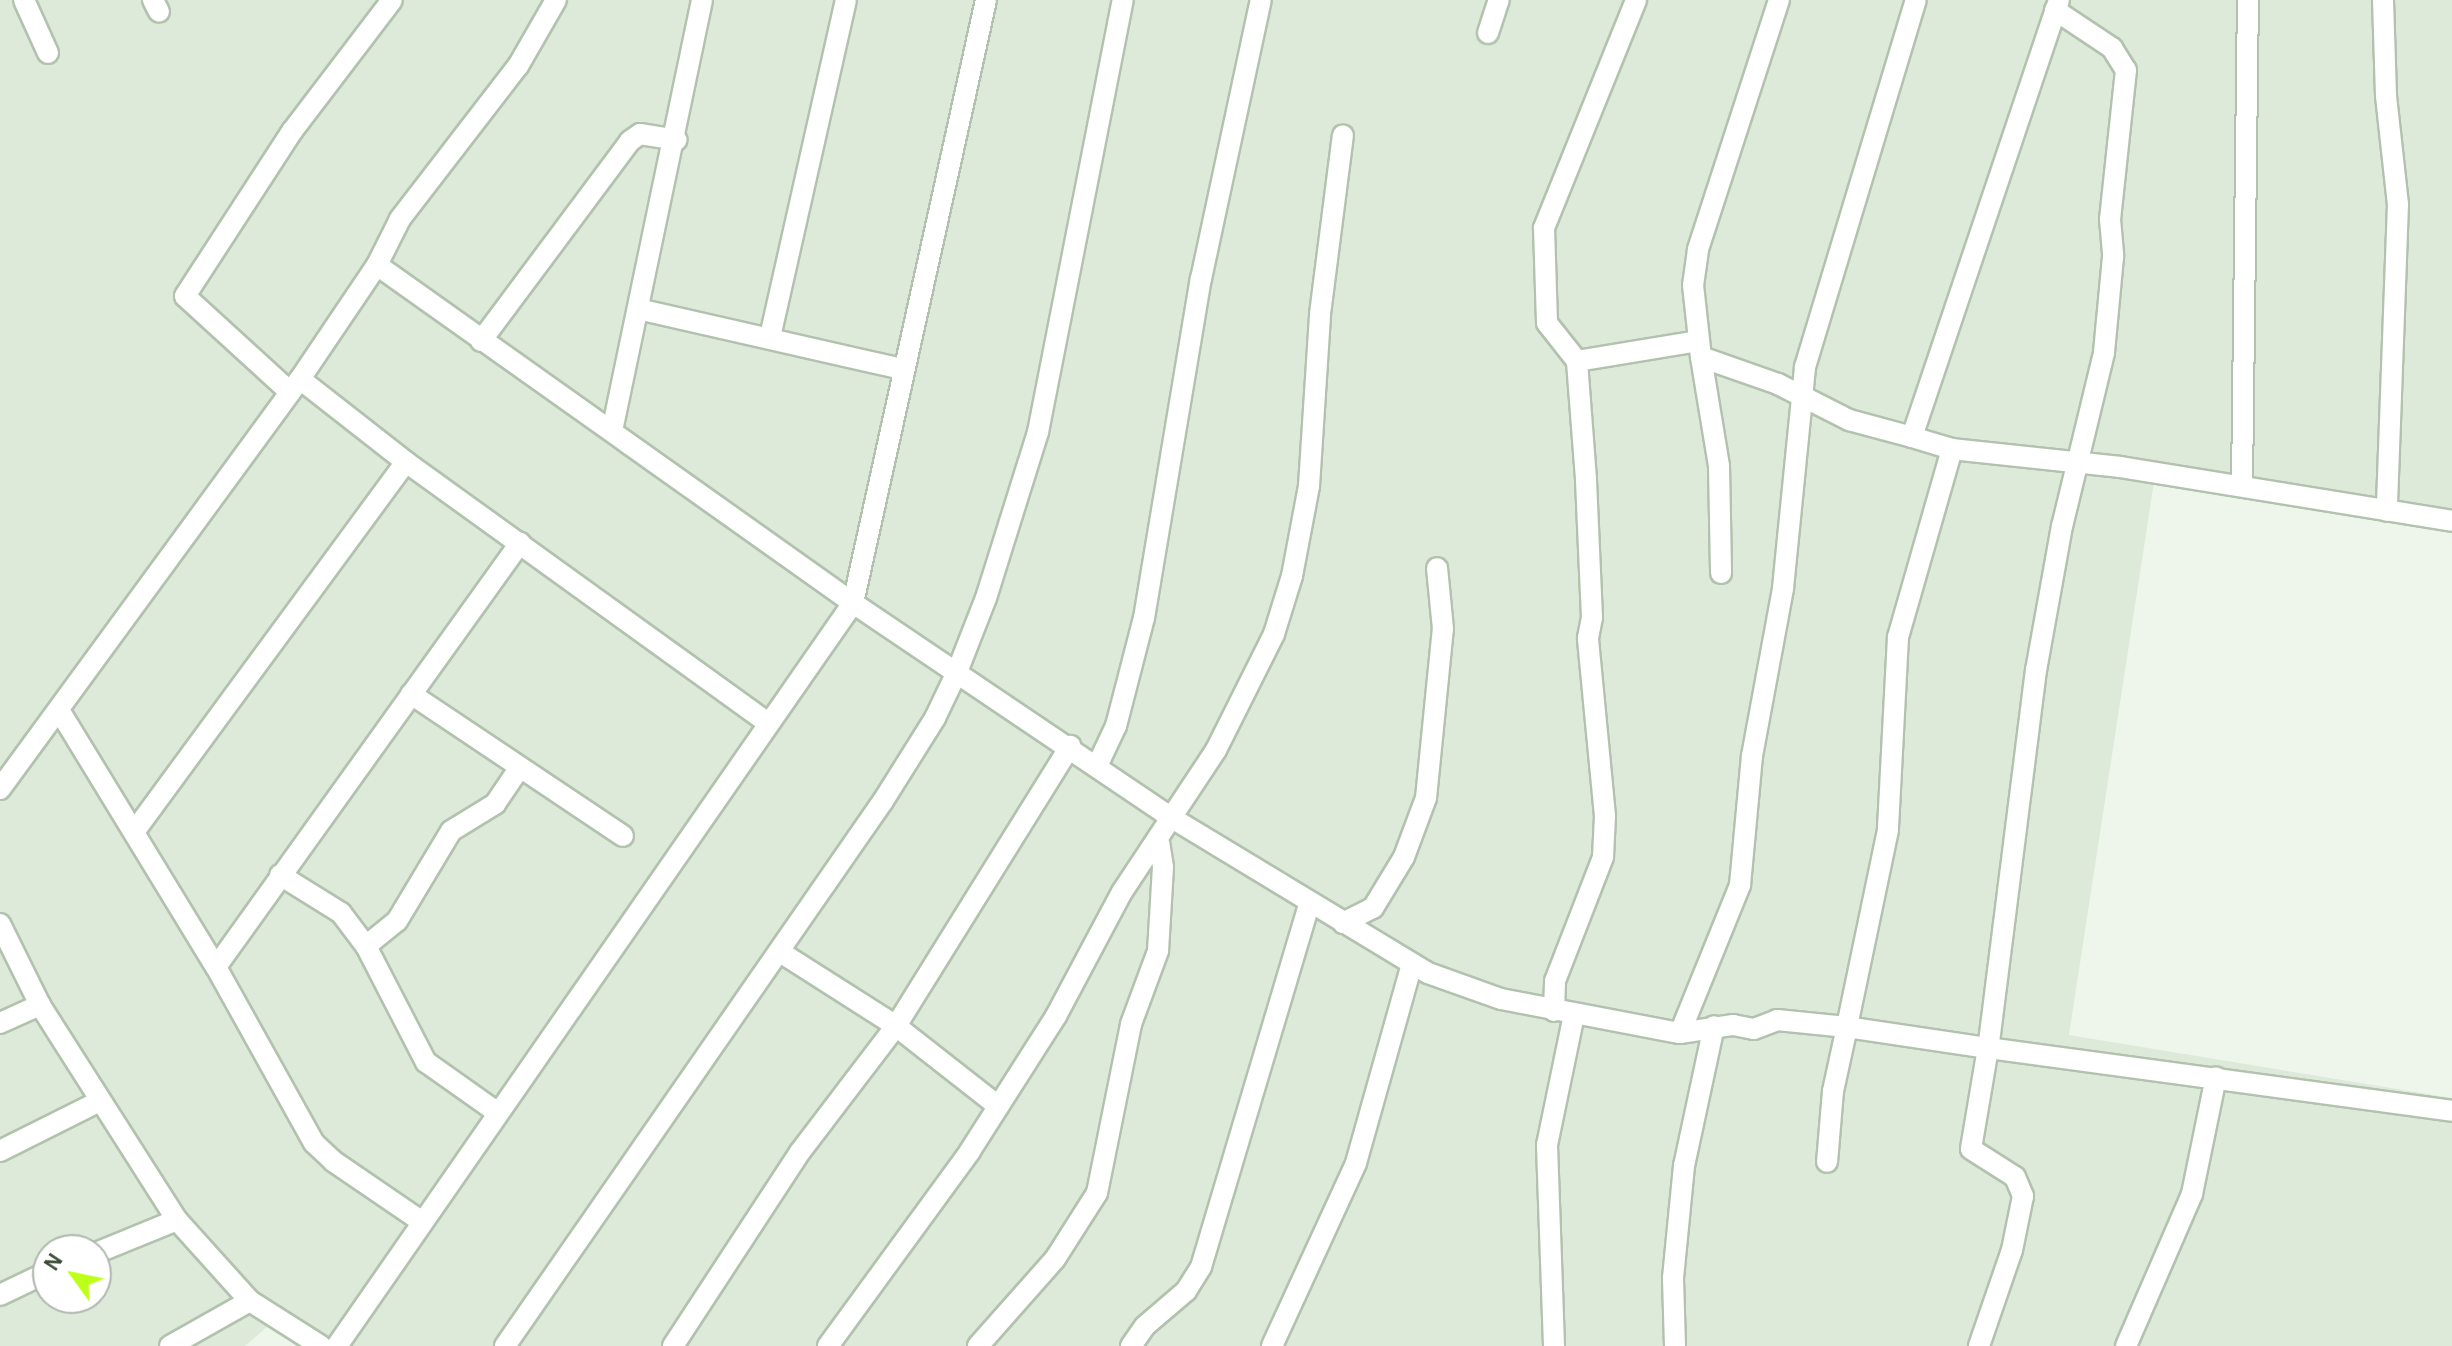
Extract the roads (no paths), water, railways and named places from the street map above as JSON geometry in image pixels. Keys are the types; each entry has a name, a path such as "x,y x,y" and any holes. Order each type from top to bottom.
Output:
{"street":[{"path":"24,0 48,53"},
{"path":"392,0 293,130 185,296 295,385 520,543 766,722"},
{"path":"0,789 295,385 377,265 400,219 518,66 556,0"},
{"path":"612,431 677,140 702,0"},
{"path":"770,337 846,0"},
{"path":"337,1346 766,722 853,603 902,369 986,0"},
{"path":"505,1346 891,789 957,672 986,598 1038,432 1123,0"},
{"path":"1098,764 1116,726 1144,618 1201,279 1261,0"},
{"path":"1488,33 1499,0"},
{"path":"1554,1346 1547,1145 1564,1013 1555,981 1603,857 1605,816 1588,653 1586,479 1577,361 1547,323 1544,228 1636,0"},
{"path":"1721,573 1719,466 1699,349 1693,285 1698,250 1779,0"},
{"path":"1680,1033 1740,885 1752,756 1783,588 1801,395 1820,309 1916,0"},
{"path":"2242,486 2248,0"},
{"path":"2383,0 2386,96 2398,204 2387,511"},
{"path":"1912,437 2057,5 2112,48 2126,70 2112,188 2113,257 2104,353 2078,462 2036,670 1988,1048 1971,1149 2015,1177 2023,1196 2012,1250 1979,1346"},
{"path":"481,341 630,141 640,134 677,140"},
{"path":"828,1346 998,1106 1056,1016 1122,892 1159,843 1248,694 1292,576 1309,486 1320,314 1343,135"},
{"path":"377,265 853,603 1098,764 1172,818 1412,964 1475,990 1564,1013 1680,1033 1714,1026 1754,1029 1777,1020 1847,1027 2452,1111"},
{"path":"638,309 902,369"},
{"path":"1577,361 1699,349 1849,420 1952,449 2078,462 2452,521"},
{"path":"1827,1162 1833,1091 1888,830 1898,637 1952,449"},
{"path":"134,832 406,462"},
{"path":"216,967 520,543"},
{"path":"1343,923 1373,908 1404,857 1426,798 1443,629 1437,568"},
{"path":"411,694 518,770 623,836"},
{"path":"59,710 216,967 314,1143 333,1161 421,1221"},
{"path":"673,1346 825,1116 896,1026 1070,746"},
{"path":"366,946 397,921 451,831 495,804 518,770"},
{"path":"978,1346 1055,1259 1097,1193 1131,1024 1158,951 1163,867 1159,843"},
{"path":"280,875 341,913 366,946 426,1062 498,1113"},
{"path":"1131,1346 1145,1326 1186,1291 1201,1267 1309,904"},
{"path":"0,924 40,1005 177,1220 250,1301 321,1346"},
{"path":"780,952 896,1026 998,1106"},
{"path":"1272,1346 1356,1163 1412,964"},
{"path":"0,1023 40,1005"},
{"path":"1675,1346 1673,1278 1684,1166 1714,1026"},
{"path":"2126,1346 2192,1194 2216,1077"},
{"path":"0,1151 100,1101"},
{"path":"112,1246 177,1220"},
{"path":"0,1295 32,1280"},
{"path":"170,1346 250,1301"}]}
